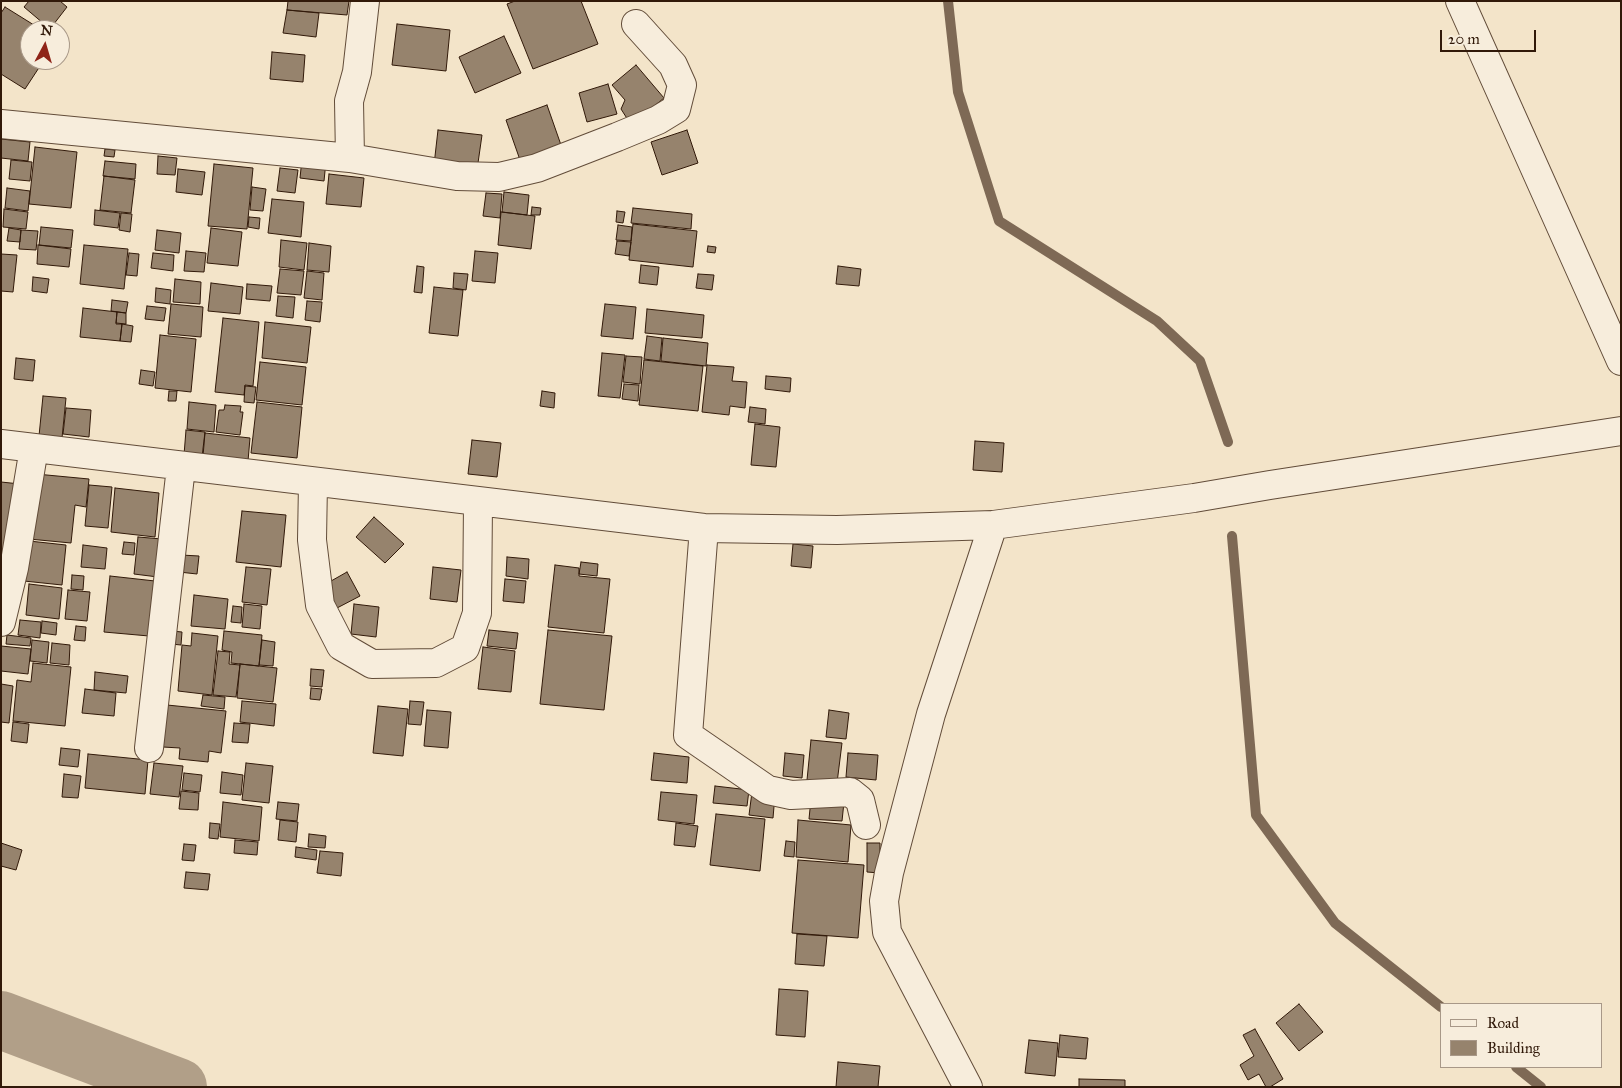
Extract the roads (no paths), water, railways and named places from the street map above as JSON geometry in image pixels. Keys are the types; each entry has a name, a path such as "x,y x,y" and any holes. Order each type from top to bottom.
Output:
{"street":[{"path":"350,158 349,101 357,72 365,1"},
{"path":"1460,1 1621,361"},
{"path":"1,124 350,158 457,176 499,177 537,168 658,120 676,109 682,85 673,65 636,24"},
{"path":"1,444 478,503 704,528 837,530 993,525 1194,498 1270,484 1621,431"},
{"path":"1,622 14,568 34,448"},
{"path":"149,748 181,466"},
{"path":"313,482 312,540 320,605 341,646 372,664 436,663 465,648 477,613 478,503"},
{"path":"968,1087 886,932 884,901 889,873 931,714 993,525"},
{"path":"704,528 688,735 768,790 791,794 850,792 860,800 866,825"}],"waterway":[{"path":"948,1 958,92 999,221 1157,321 1200,361 1228,442"},
{"path":"1232,536 1256,815 1335,923 1440,1006"},
{"path":"1,1020 178,1087"},
{"path":"1517,1068 1541,1087"}]}
